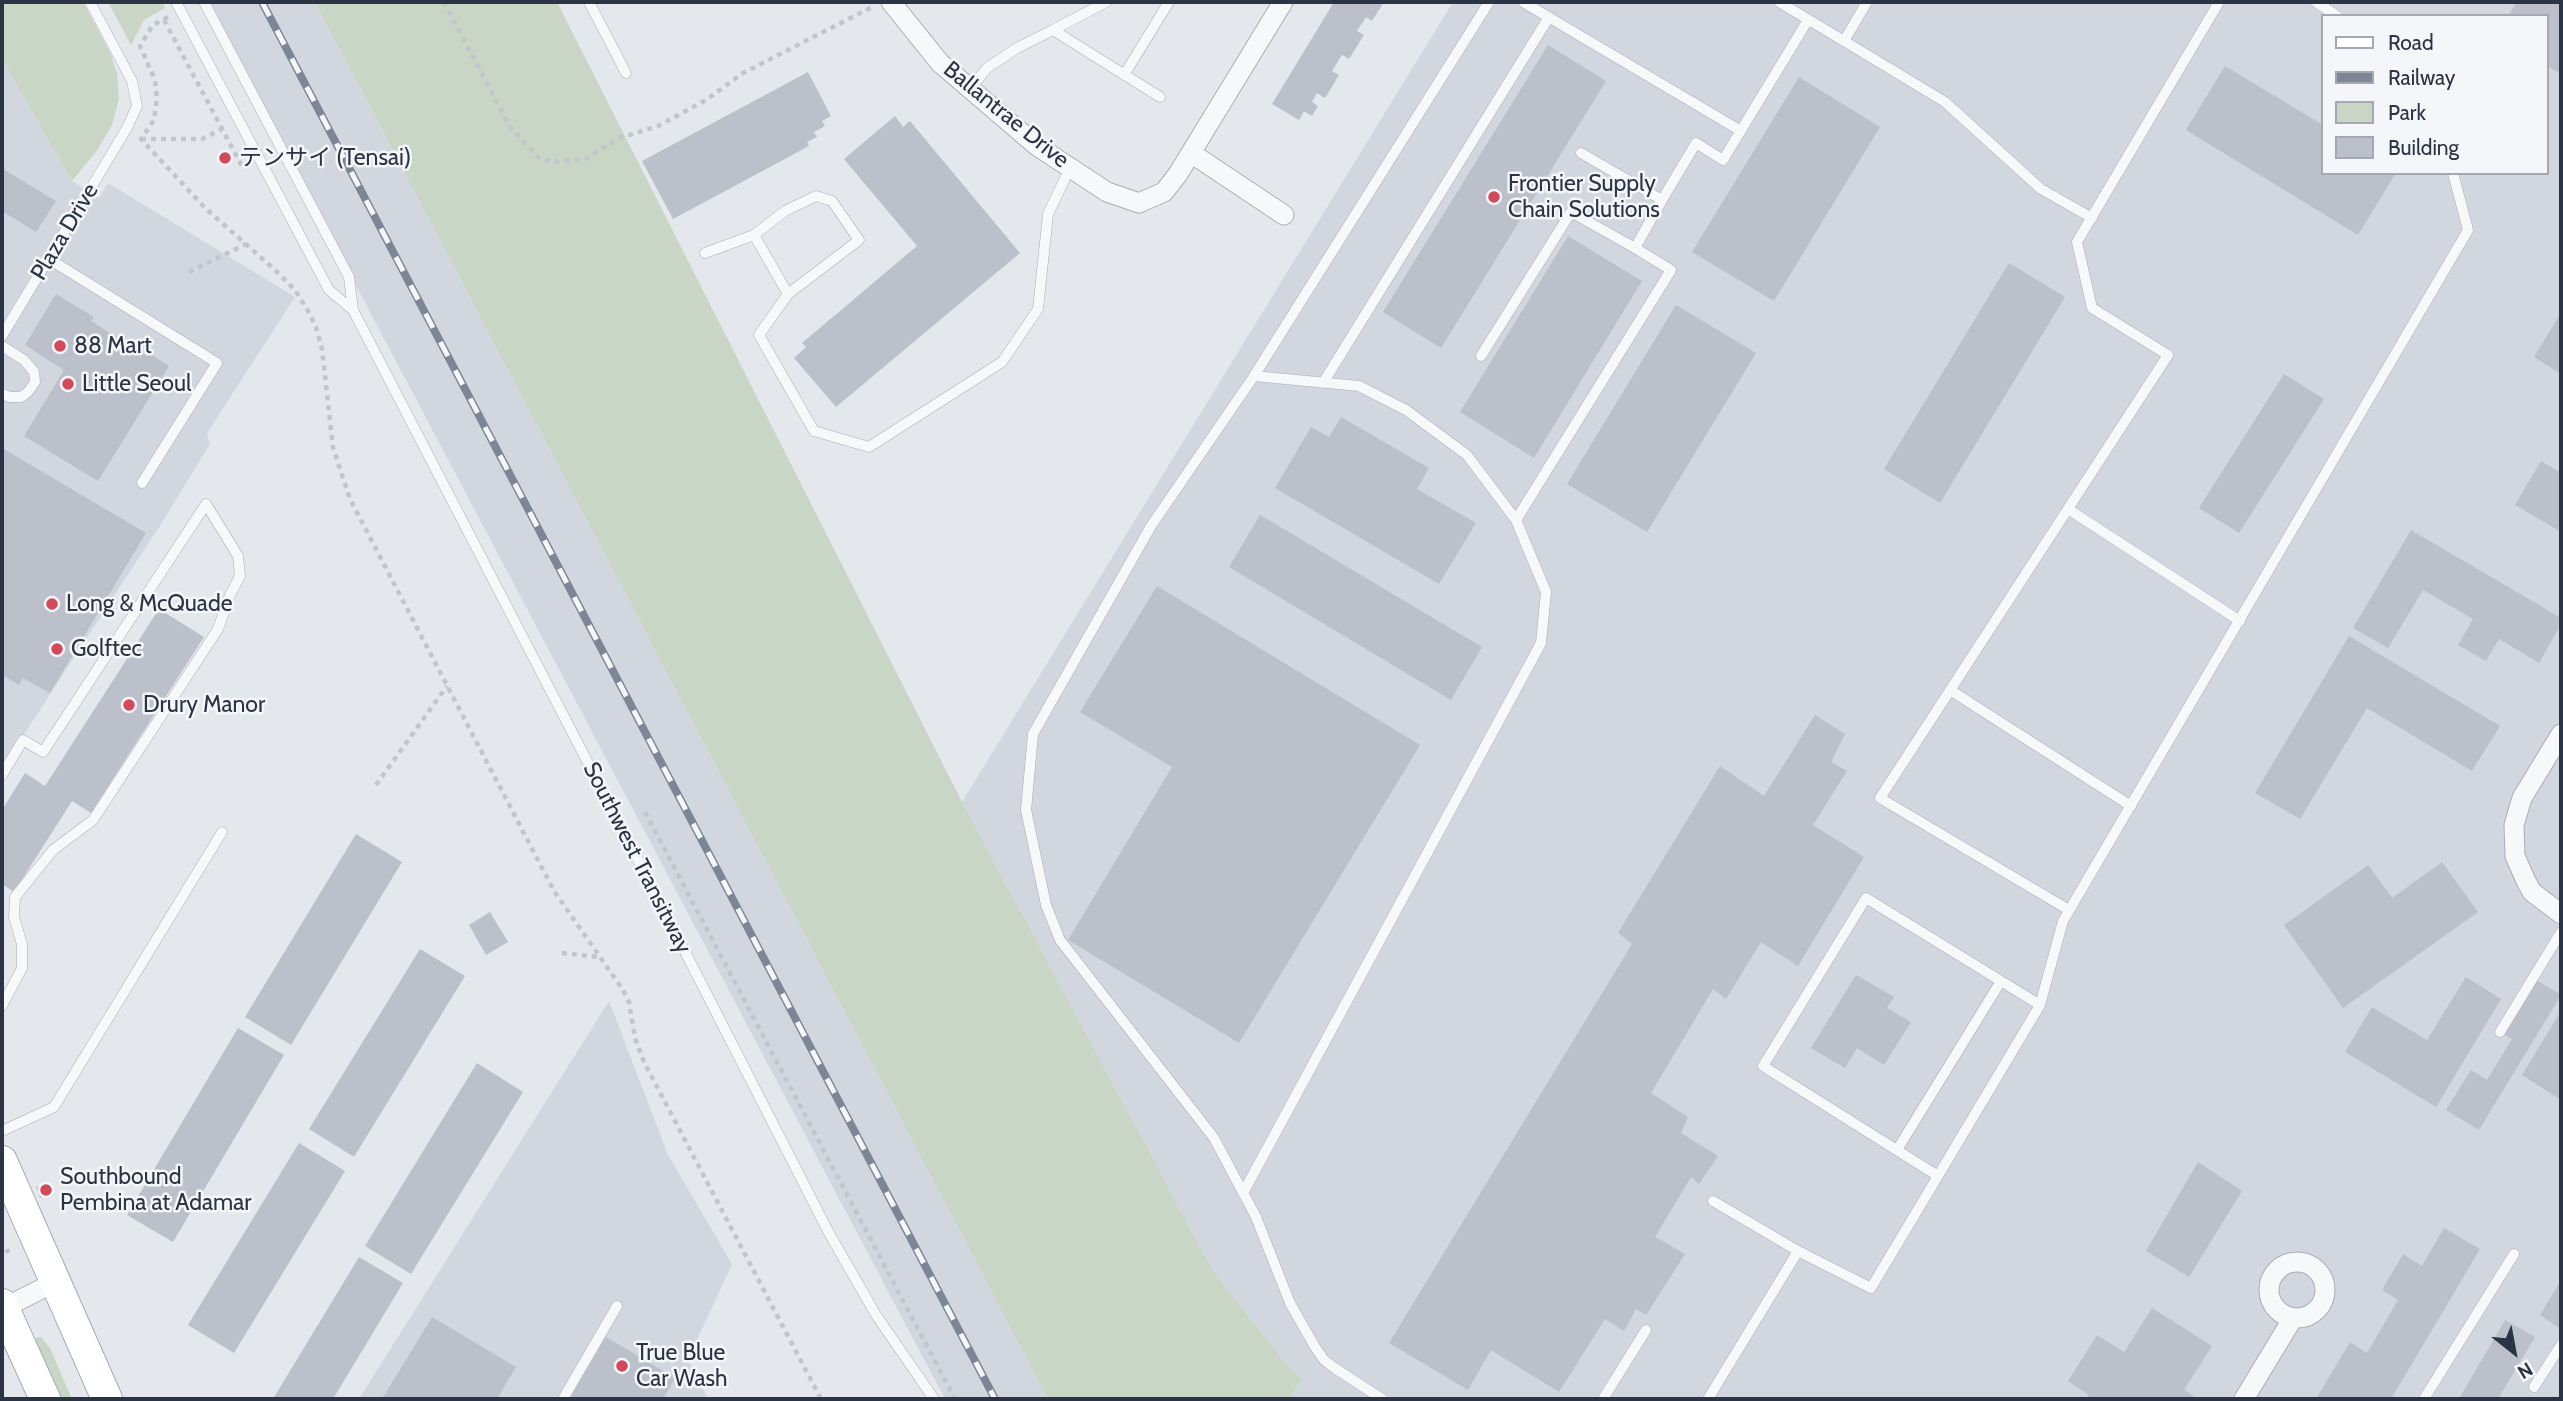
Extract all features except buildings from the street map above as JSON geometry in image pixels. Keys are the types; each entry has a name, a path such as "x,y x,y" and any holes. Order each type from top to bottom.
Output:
{"main road":[{"path":"2,1161 107,1399"},
{"path":"2,1306 45,1399"}],"street":[{"name":"Ballantrae Drive","path":"891,2 940,63 1037,146 1107,192 1139,203 1164,192 1191,153 1283,2"},
{"path":"1191,153 1284,215"},
{"path":"2561,734 2522,798 2514,825 2515,856 2526,881 2532,892 2561,914"},
{"path":"2,1306 55,1282"},
{"path":"2244,1399 2293,1318"}],"lane":[{"name":"Plaza Drive","path":"2,336 127,128 137,106 132,81 90,2"},
{"name":"Southwest Transitway","path":"204,2 349,277 353,310 829,1233 876,1315 934,1399"},
{"path":"589,2 626,73"},
{"path":"970,89 987,68 1017,48 1106,2"},
{"path":"1124,75 1169,2"},
{"path":"1382,1399 1324,1360 1290,1303 1255,1217 1214,1138 1060,940 1046,905 1026,810 1033,734 1151,526 1254,376 1489,2"},
{"path":"1523,2 1741,131"},
{"path":"1779,2 1939,97 2041,189 2091,218"},
{"path":"1844,41 1867,2"},
{"path":"2069,911 1880,797 2168,355 2092,308 2077,243 2219,2"},
{"path":"2316,2 2334,14"},
{"name":"Southwest Transitway","path":"178,6 329,290 353,310"},
{"path":"1323,383 1549,17"},
{"path":"1635,248 1696,143 1723,160 1808,20"},
{"path":"1053,30 1160,97"},
{"path":"1581,153 1662,200"},
{"path":"705,253 754,235 785,211 816,196 832,201 859,240 788,294 759,335 814,431 869,447 1002,362 1038,309 1048,214 1070,168"},
{"path":"1713,1201 1798,1251 1871,1287 2040,1005 2063,921 2468,230 2454,175"},
{"path":"1481,356 1571,212 1671,270 1516,520"},
{"path":"754,235 788,294"},
{"path":"49,259 217,363 142,483"},
{"path":"2,346 24,360 34,372 35,382 21,397 2,394"},
{"path":"1243,1193 1541,643 1546,592 1516,520 1467,455 1406,410 1359,386 1254,376"},
{"path":"2,775 23,740 43,751 206,504 238,556 240,576 218,629 93,820 53,850 15,897 14,916 22,944 22,968 2,1006"},
{"path":"2068,509 2240,621"},
{"path":"1950,690 2131,806"},
{"path":"2,1131 54,1107 222,832"},
{"path":"1938,1176 1763,1066 1866,898 2040,1005"},
{"path":"2500,1032 2561,932"},
{"path":"1897,1150 2001,981"},
{"path":"1708,1399 1798,1251"},
{"path":"2424,1399 2514,1254"},
{"path":"563,1399 617,1307"},
{"path":"1602,1399 1646,1330"},
{"path":"2534,1387 2561,1345"}],"path":[{"path":"444,2 510,127 540,159 560,162 587,158 617,139 658,126 706,100 743,73 882,2"},
{"path":"141,139 154,120 157,98 155,80 140,46 153,24 164,20 178,6"},
{"path":"164,20 244,170"},
{"path":"141,139 202,139 222,129"},
{"path":"141,139 205,208 295,290 316,327 322,349 333,447 350,499 554,891 623,990 629,1002 635,1038 644,1062 821,1399"},
{"path":"189,272 246,244"},
{"path":"376,785 447,686"},
{"path":"645,813 954,1399"},
{"path":"562,953 600,957"},
{"path":"5,1252 15,1248"}],"shaded area":[{"path":"206,2 315,2 1048,1399 945,1399"},
{"path":"1453,2 2561,2 2561,1399 1289,1399 1302,1378 1286,1364 1213,1271 962,802"},
{"path":"2,59 72,181 99,198 108,183 295,297 207,433 210,444 161,524 2,768"},
{"path":"609,1001 668,1155 732,1264 688,1359 708,1399 359,1399"}],"green space":[{"path":"2,2 83,2 111,55 117,74 119,99 112,125 96,152 72,181 2,59"},
{"path":"108,2 162,2 165,8 144,20 131,45"},
{"path":"315,2 557,2 962,802 1213,1271 1286,1364 1302,1378 1289,1399 1048,1399"},
{"path":"41,1337 50,1348 72,1399 60,1399 34,1342"}],"railway":[{"path":"262,2 995,1399"}],"place":[{"name":"テンサイ (Tensai)","path":"225,158"},
{"name":"Frontier Supply Chain Solutions","path":"1494,197"},
{"name":"88 Mart","path":"60,346"},
{"name":"Little Seoul","path":"68,384"},
{"name":"Long & McQuade","path":"52,604"},
{"name":"Golftec","path":"57,649"},
{"name":"Drury Manor","path":"129,705"},
{"name":"Southbound Pembina at Adamar","path":"46,1190"},
{"name":"True Blue Car Wash","path":"622,1366"}]}
